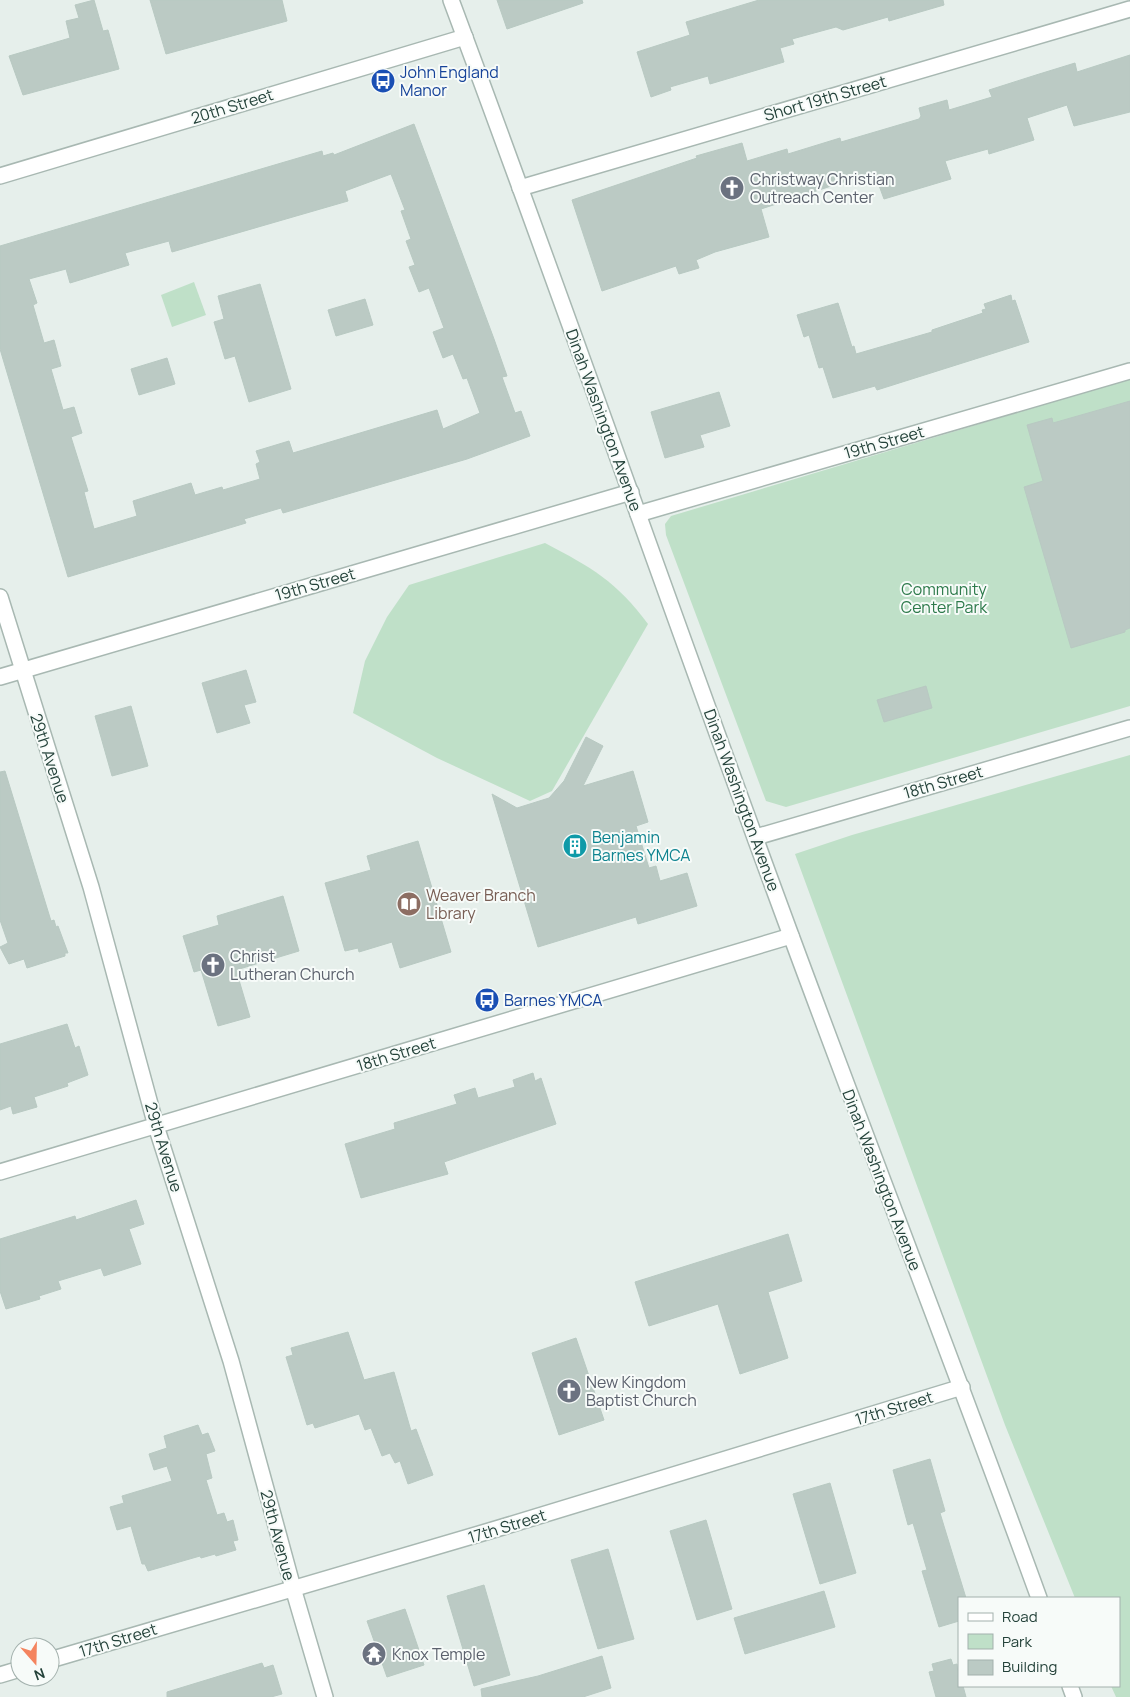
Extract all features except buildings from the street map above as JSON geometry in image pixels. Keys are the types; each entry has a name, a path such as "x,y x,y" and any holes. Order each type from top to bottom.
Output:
{"street":[{"name":"Dinah Washington Avenue","path":"451,0 791,936 890,1203 962,1387 1039,1597"},
{"name":"Short 19th Street","path":"520,188 1130,9"},
{"name":"20th Street","path":"0,176 465,37"},
{"name":"19th Street","path":"638,514 1130,371"},
{"name":"19th Street","path":"0,676 630,492"},
{"name":"29th Avenue","path":"0,597 91,887 156,1126 231,1360 292,1588 325,1697"},
{"name":"18th Street","path":"756,837 1130,728"},
{"name":"18th Street","path":"0,1172 791,936"},
{"name":"17th Street","path":"60,1657 496,1529 962,1387"}],"green space":[{"path":"194,282 206,315 172,327 161,295"},
{"name":"Community Center Park","path":"1130,379 1130,706 786,807 766,801 666,535 665,524 671,516"},
{"path":"545,543 590,568 614,586 637,609 648,624 552,791 530,801 437,758 353,713 365,661 387,617 409,585"},
{"path":"1130,755 1130,1697 1116,1697 1111,1687 1120,1687 1120,1597 1075,1597 1005,1425 795,854 852,835"}],"place":[{"name":"John England Manor","path":"383,81"},
{"name":"Christway Christian Outreach Center","path":"732,188"},
{"name":"Benjamin Barnes YMCA","path":"575,846"},
{"name":"Weaver Branch Library","path":"409,904"},
{"name":"Christ Lutheran Church","path":"213,965"},
{"name":"Barnes YMCA","path":"487,1000"},
{"name":"New Kingdom Baptist Church","path":"569,1391"},
{"name":"Knox Temple","path":"374,1654"}]}
